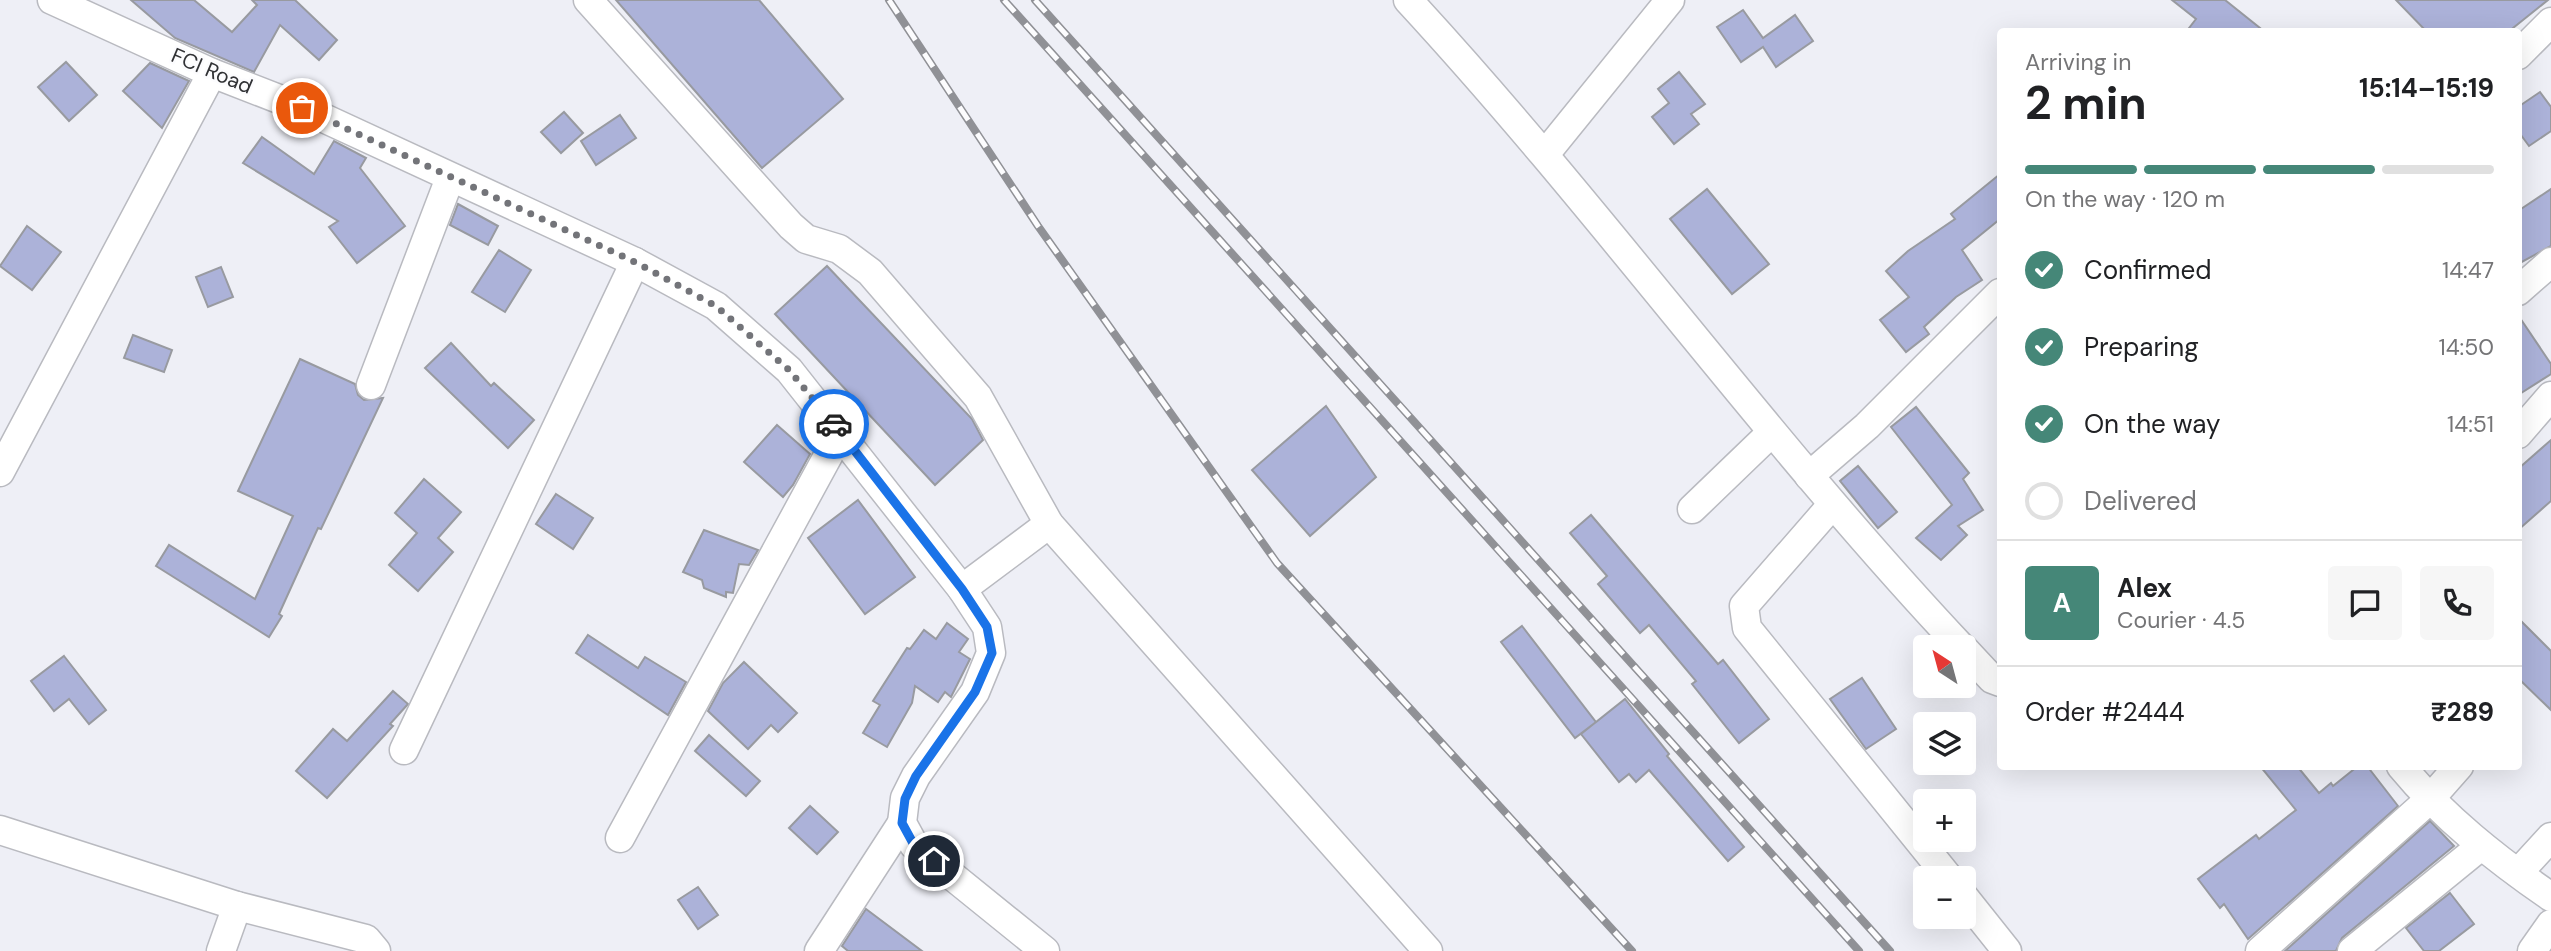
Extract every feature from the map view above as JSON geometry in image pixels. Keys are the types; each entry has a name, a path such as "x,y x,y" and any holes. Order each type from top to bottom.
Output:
{"street":[{"name":"FCI Road","path":"52,0 212,73 302,108 635,262 716,306 789,370 841,432 962,589 987,627 992,653 975,692 916,776 905,799 902,823"},
{"path":"588,0 791,226 806,239 839,249 870,272 978,397 1049,524 1427,951"},
{"path":"1408,0 1546,153 1832,505 1856,528 1899,581 1951,635"},
{"path":"1546,153 1670,0"},
{"path":"2522,51 2551,22"},
{"path":"2,462 212,73"},
{"path":"371,385 450,178"},
{"path":"404,750 635,262"},
{"path":"2522,287 2551,262"},
{"path":"1809,476 1867,426 1997,296"},
{"path":"2522,429 2551,396"},
{"path":"620,838 841,432"},
{"path":"1692,509 1771,433"},
{"path":"1832,505 1744,606 1747,628 1938,866"},
{"path":"962,589 1049,524"},
{"path":"1976,662 1992,679 1997,680"},
{"path":"2404,770 2429,800 2481,846 2551,897"},
{"path":"2260,951 2429,800 2455,770"},
{"path":"819,951 902,823 914,845 1039,949"},
{"path":"0,830 237,906 366,939 376,951"},
{"path":"2518,873 2551,837"},
{"path":"2352,951 2481,846"},
{"path":"221,951 237,906"},
{"path":"1976,912 2007,951"},
{"path":"2532,951 2551,924"}],"building":[{"path":"131,0 194,0 232,32 257,5 252,0 295,0 337,40 319,60 280,25 254,72 175,38"},
{"path":"616,0 759,0 843,99 762,168"},
{"path":"2172,0 2225,0 2260,28 2189,28 2196,19"},
{"path":"2396,0 2548,0 2513,28 2423,28"},
{"path":"1743,10 1763,38 1795,15 1813,41 1776,67 1763,47 1741,62 1717,27"},
{"path":"66,62 97,95 69,121 38,87"},
{"path":"150,63 189,81 162,128 123,91"},
{"path":"1679,72 1705,104 1691,114 1699,124 1674,144 1652,117 1669,103 1658,89"},
{"path":"2540,92 2551,107 2551,131 2529,146 2522,136 2522,104"},
{"path":"564,112 583,133 561,153 541,132"},
{"path":"620,115 636,138 596,165 581,141"},
{"path":"262,137 314,174 334,141 366,158 360,168 405,226 357,263 329,227 338,221 243,163"},
{"path":"1997,176 1997,221 1962,250 1982,280 1956,297 1924,327 1929,334 1906,352 1880,320 1909,297 1886,271 1908,251 1955,219 1951,214"},
{"path":"1707,189 1769,264 1732,294 1670,219"},
{"path":"2551,189 2551,246 2522,262 2522,208"},
{"path":"458,204 498,226 488,245 450,225"},
{"path":"27,226 61,252 32,290 0,266"},
{"path":"499,250 531,270 505,312 472,292"},
{"path":"827,266 972,419 983,440 935,485 775,314"},
{"path":"221,267 233,297 208,307 196,277"},
{"path":"2522,321 2551,364 2551,374 2522,392"},
{"path":"133,335 172,350 164,372 124,358"},
{"path":"451,343 491,386 494,383 534,420 508,448 425,368"},
{"path":"300,359 355,384 358,395 364,400 383,398 321,529 318,528 279,614 282,616 269,637 156,566 169,545 255,599 293,516 238,491"},
{"path":"1326,406 1376,477 1310,536 1252,470"},
{"path":"1916,407 1969,473 1963,479 1983,510 1958,526 1967,535 1941,560 1916,538 1952,505 1891,427"},
{"path":"777,425 810,454 783,497 744,462"},
{"path":"2551,440 2551,501 2522,526 2522,465"},
{"path":"1858,466 1897,512 1878,528 1840,481"},
{"path":"424,479 461,512 438,538 453,552 418,591 389,565 417,533 395,513"},
{"path":"556,494 593,518 573,549 536,524"},
{"path":"858,500 915,577 865,614 808,538"},
{"path":"1591,515 1718,664 1723,660 1769,719 1739,743 1692,684 1696,681 1649,625 1640,633 1598,584 1607,576 1570,533"},
{"path":"704,530 758,550 749,565 739,564 733,593 726,592 726,597 704,588 702,580 683,572"},
{"path":"2522,622 2551,651 2551,710 2522,682"},
{"path":"947,623 968,639 959,652 970,659 951,697 945,692 938,702 915,686 912,703 887,747 863,733 880,705 873,701 907,648 910,649 924,630 936,639"},
{"path":"1522,626 1596,722 1575,738 1501,642"},
{"path":"588,635 638,668 645,657 686,682 668,715 576,653"},
{"path":"64,656 106,710 89,724 69,699 54,711 31,681"},
{"path":"744,662 797,713 778,732 771,725 748,749 708,711 723,683"},
{"path":"1862,678 1896,729 1866,749 1830,699"},
{"path":"393,691 408,704 390,724 393,726 327,798 296,771 333,729 347,741"},
{"path":"1625,699 1669,754 1667,756 1744,847 1728,861 1649,770 1636,782 1629,774 1619,782 1581,734"},
{"path":"709,735 760,781 746,796 695,751"},
{"path":"2263,770 2300,770 2319,793 2353,770 2370,770 2398,806 2248,939 2224,904 2220,908 2198,879 2256,835 2259,839 2296,810"},
{"path":"810,806 838,832 817,854 789,828"},
{"path":"2430,821 2454,846 2342,938 2336,951 2285,951"},
{"path":"698,887 718,915 698,929 678,900"},
{"path":"2450,893 2474,924 2439,951 2424,951 2406,928"},
{"path":"866,909 922,951 848,951 842,946"}],"railway":[{"path":"889,0 1038,226 1277,563 1632,951"},
{"path":"1004,0 1859,951"},
{"path":"1035,0 1890,951"}],"way so far":[{"path":"302,108 635,262 716,306 789,370 834,424"}],"route":[{"path":"834,424 962,589 987,627 992,653 975,692 916,776 905,799 902,823 914,845 934,861"}]}
